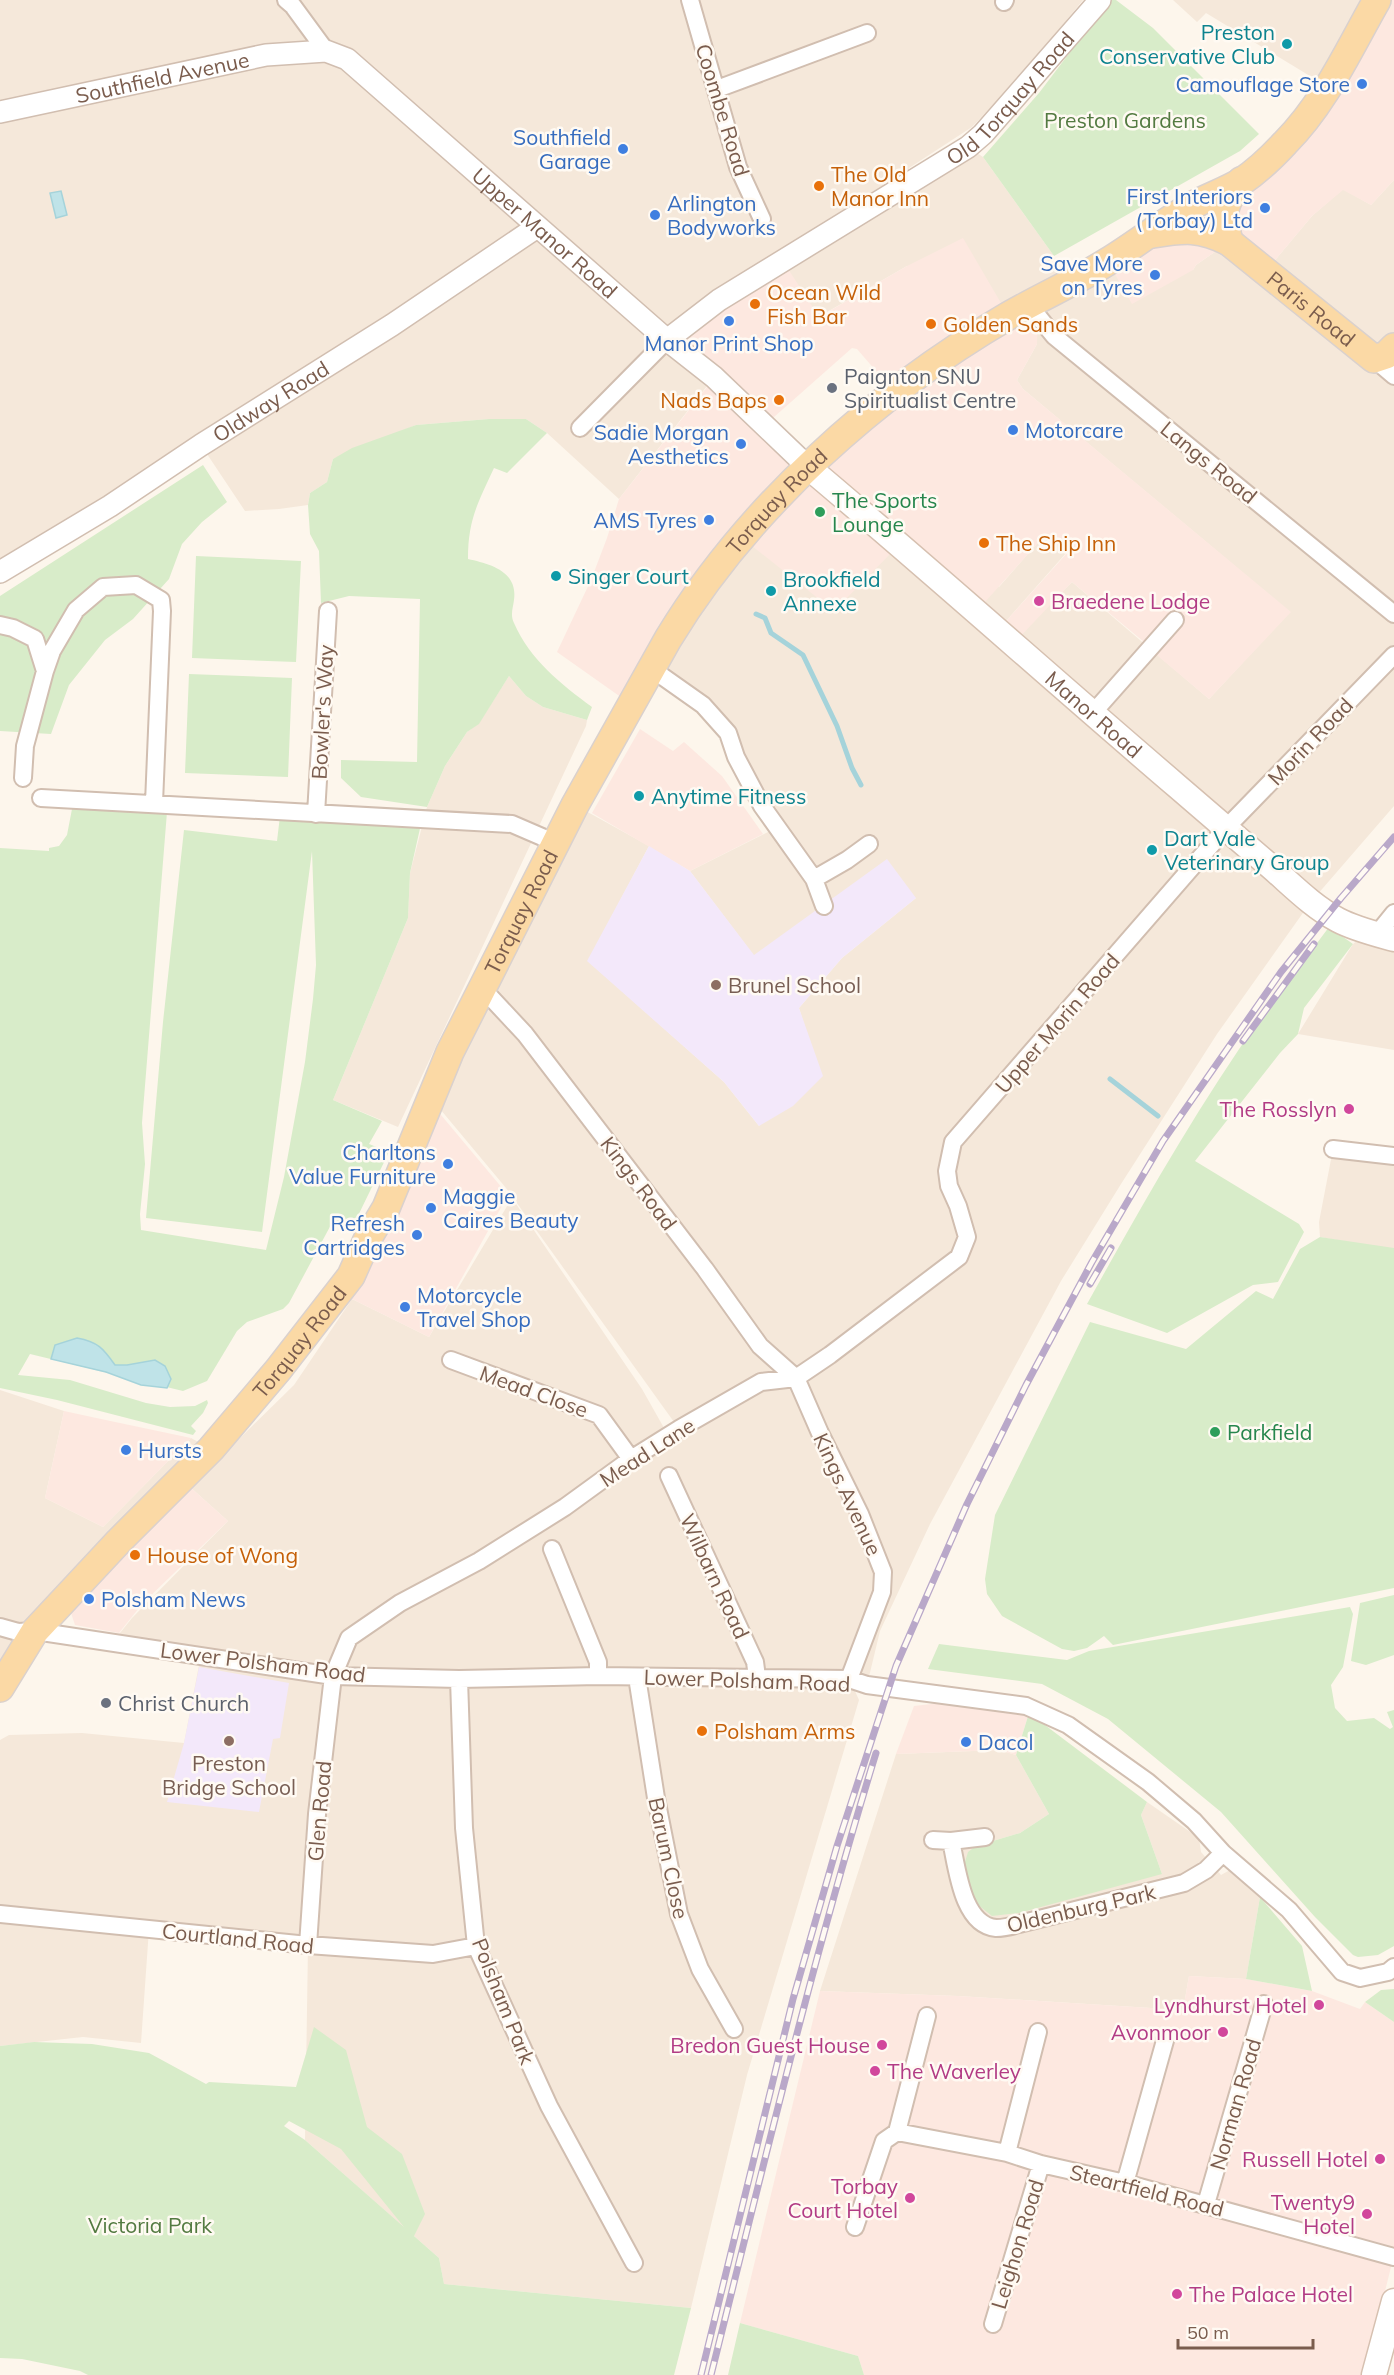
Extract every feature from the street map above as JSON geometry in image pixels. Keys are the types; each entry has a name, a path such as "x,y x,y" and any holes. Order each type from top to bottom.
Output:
{"main road":[{"path":"1229,242 1224,222 1227,199 1241,181 1297,130 1327,89 1377,0"},
{"name":"Torquay Road","path":"0,1688 35,1631 119,1541 211,1449 278,1370 351,1276 368,1238 386,1208 432,1090 556,843 684,612 724,558 808,467 845,432 930,365 1029,305 1088,273 1190,207 1241,181"},
{"name":"Paris Road","path":"1147,235 1195,229 1211,232 1229,242 1384,353"},
{"name":"Manor Road","path":"808,467 1014,643 1092,714 1310,903 1340,921 1385,937"},
{"path":"1374,2375 1394,2301"}],"street":[{"name":"Upper Manor Road","path":"286,0 293,6 326,51 347,59 667,340 714,377 808,467"},
{"name":"Coombe Road","path":"690,0 738,167 762,219"},
{"name":"Old Torquay Road","path":"667,340 719,300 968,147 990,126 1098,1"},
{"path":"717,89 867,33"},
{"name":"Southfield Avenue","path":"0,112 266,55 326,51"},
{"name":"Oldway Road","path":"0,572 110,506 201,445 392,325 537,227"},
{"name":"Langs Road","path":"1029,305 1054,336 1394,614"},
{"path":"580,428 667,340"},
{"name":"Paris Road","path":"1384,353 1394,376"},
{"path":"23,778 25,746 45,671 52,651 76,610 103,587 136,585 161,600 162,611 154,803"},
{"name":"Bowler's Way","path":"316,814 328,611"},
{"path":"1092,714 1175,620"},
{"path":"0,625 13,628 35,639 45,671"},
{"name":"Morin Road","path":"1226,828 1394,655"},
{"path":"652,669 703,705 728,733 736,757 762,806 814,879 824,906"},
{"path":"41,798 512,824 556,843"},
{"name":"Upper Morin Road","path":"967,1237 958,1206 949,1186 947,1171 953,1142 1226,828"},
{"path":"814,879 869,844"},
{"path":"1385,937 1394,913"},
{"name":"Kings Road","path":"482,988 525,1034 698,1260 760,1346 796,1378"},
{"path":"1333,1149 1394,1156"},
{"name":"Mead Lane","path":"333,1676 349,1638 400,1604 478,1561 565,1507 631,1459 761,1383 796,1378 959,1257 967,1237"},
{"name":"Mead Close","path":"451,1360 599,1414 631,1459"},
{"name":"Kings Avenue","path":"796,1378 860,1514 883,1572 882,1592 849,1679"},
{"name":"Wilbarn Road","path":"669,1476 755,1662 757,1677"},
{"path":"552,1549 598,1662 598,1676"},
{"name":"Lower Polsham Road","path":"0,1627 18,1632 35,1631 333,1676 459,1679 598,1676 849,1679 867,1685 1026,1706 1068,1725 1148,1782 1179,1808 1223,1852 1289,1910 1342,1972 1360,1978 1388,1972 1394,1967"},
{"name":"Glen Road","path":"308,1945 317,1814 333,1676"},
{"name":"Barum Close","path":"637,1677 656,1798 678,1914 700,1969 734,2029"},
{"name":"Polsham Park","path":"459,1679 464,1828 476,1946 549,2106 634,2263"},
{"path":"933,1840 951,1841 985,1837"},
{"name":"Oldenburg Park","path":"951,1841 966,1904 982,1924 996,1928 1184,1883 1206,1870 1223,1852"},
{"name":"Courtland Road","path":"0,1914 308,1945 433,1954 476,1946"},
{"name":"Norman Road","path":"1206,2204 1264,2004"},
{"path":"855,2227 884,2141 897,2132 927,2016"},
{"path":"1007,2153 1038,2032"},
{"path":"1125,2183 1166,2037"},
{"name":"Steartfield Road","path":"897,2132 1007,2153 1041,2164 1206,2204 1394,2257"},
{"name":"Leighon Road","path":"993,2324 1041,2164"}],"shaded area":[{"path":"0,0 1083,0 1024,72 972,127 909,168 904,187 968,147 983,157 1054,256 1067,284 1088,273 1193,270 1196,265 1229,242 1266,271 1312,216 1343,189 1371,205 1394,180 1394,806 1310,903 1217,1034 1121,1184 1061,1281 930,1524 880,1631 867,1685 850,1680 859,1700 747,2075 691,2308 444,2284 439,2258 305,2140 308,1945 149,1929 141,2043 83,2037 0,2046 0,1740 9,1735 82,1733 184,1743 200,1660 108,1648 132,1618 228,1521 190,1487 294,1385 352,1299 429,1337 512,1198 642,1389 668,1435 679,1429 506,1188 430,1097 575,805 649,846 588,961 724,1082 759,1126 808,1037 799,1008 842,958 916,898 824,906 754,956 690,871 776,828 728,733 652,669 742,538 900,544 999,587 1046,533 1067,552 999,629 1059,595 1072,582 1209,699 1290,612 1023,389 1017,380 1037,344 1009,315 907,266 714,377 619,499 547,433 526,419 489,419 416,425 333,459 327,482 310,493 308,505 279,509 245,511 201,445 0,572"},
{"path":"1173,0 1377,0 1327,89 1305,73 1206,13 1197,22"},
{"path":"1377,0 1394,0 1394,180 1371,205 1343,190 1312,216 1266,271 1229,242 1196,265 1193,270 1132,304 1108,262 1224,222"},
{"path":"963,238 1008,315 1038,316 1037,344 1017,380 1023,389 1291,612 1209,699 1072,582 1014,643 998,630 1067,553 1046,534 976,612 900,544 834,611 742,538 632,705 557,652 591,580 619,499 714,378 667,340 783,261 819,317 907,266","holes":["852,348 857,349 897,390 808,467 765,425"]},
{"path":"509,676 526,696 543,707 587,720 586,726 398,1127 333,1100 408,918 410,873 427,807 445,766 467,732 479,723"},
{"path":"640,729 673,751 684,742 722,776 763,834 690,871 592,813"},
{"name":"Brunel School","path":"649,846 690,871 754,955 887,859 916,898 842,958 799,1008 823,1076 793,1106 759,1126 724,1082 587,961"},
{"path":"1394,905 1394,1050 1298,1034 1353,944 1379,923"},
{"path":"436,1109 508,1195 429,1337 352,1299 394,1217"},
{"path":"1333,1149 1394,1156 1394,1250 1320,1237 1319,1222"},
{"path":"0,1390 64,1411 45,1498 103,1527 191,1438 211,1449 35,1631 5,1654 0,1663"},
{"path":"64,1411 191,1438 103,1527 45,1498"},
{"path":"190,1487 228,1521 143,1603 119,1633 75,1625 71,1613 79,1599"},
{"name":"Preston Bridge School","path":"199,1667 289,1683 280,1738 273,1739 259,1812 167,1802 184,1743"},
{"path":"949,1702 1029,1713 1016,1755 999,1750 896,1754 914,1706"},
{"path":"999,1750 1016,1755 1049,1814 1020,1833 976,1846 1162,1874 1141,1815 1147,1802 1199,1838 1201,1852 1221,1875 1230,1870 1260,1897 1246,1979 1189,1976 1183,2010 958,1996 820,1991 896,1754"},
{"path":"1189,1976 1246,1979 1312,1991 1360,2009 1365,2002 1394,2022 1394,2255 1364,2375 864,2375 858,2356 740,2323 820,1991 958,1996 1183,2010"}],"green space":[{"name":"Preston Gardens","path":"1116,0 1153,28 1259,134 1240,151 1054,256 983,157 1039,93 1098,11 1105,3"},
{"path":"489,419 526,419 547,433 507,473 494,468 472,522 468,559 485,563 501,570 507,576 514,590 513,620 521,636 547,670 592,707 587,720 543,707 526,696 509,676 479,724 467,732 445,766 427,807 361,797 341,778 341,760 417,762 420,599 349,596 321,603 319,551 310,534 308,505 310,493 327,482 333,459 352,448 416,425"},
{"path":"203,465 227,502 202,522 182,544 169,579 133,619 105,640 69,685 51,734 0,731 0,596"},
{"path":"196,556 301,561 296,662 192,658"},
{"path":"189,674 292,678 288,777 185,773"},
{"path":"72,809 167,812 142,1123 145,1164 140,1214 141,1230 266,1250 284,1177 305,1062 313,999 316,965 312,851 262,1232 146,1218 163,1022 184,830 277,841 280,816 421,824 410,873 408,918 333,1100 382,1121 369,1144 389,1152 352,1228 333,1221 289,1303 283,1309 247,1322 237,1331 207,1381 183,1391 30,1354 18,1375 70,1380 146,1403 170,1407 195,1406 207,1400 208,1403 203,1413 191,1426 196,1431 193,1435 57,1400 0,1388 0,848 49,851 49,848 59,846 67,835"},
{"path":"1329,927 1353,944 1304,1008 1298,1034 1280,1053 1195,1161 1299,1224 1304,1232 1278,1282 1253,1285 1167,1333 1087,1304 1191,1123 1236,1053"},
{"name":"Parkfield","path":"1320,1237 1394,1248 1394,1588 1113,1645 1104,1636 1087,1648 1074,1651 1062,1649 1002,1616 987,1594 985,1579 995,1515 1090,1322 1186,1349 1256,1291 1273,1299 1300,1249"},
{"path":"1394,1595 1394,1655 1366,1665 1351,1661 1360,1603"},
{"path":"1350,1607 1353,1614 1343,1667 1331,1685 1335,1708 1347,1721 1374,1718 1390,1729 1393,1727 1387,1712 1394,1710 1394,1946 1378,1955 1358,1957 1353,1955 1315,1917 1221,1812 1108,1719 1042,1684 928,1669 939,1644 1067,1660 1089,1651"},
{"path":"1029,1713 1147,1802 1141,1815 1162,1874 1019,1913 992,1916 973,1901 964,1865 968,1852 976,1846 1020,1833 1049,1814 1016,1755"},
{"path":"1260,1897 1302,1946 1312,1991 1246,1979"},
{"path":"1394,1989 1394,2022 1365,2002 1381,1990"},
{"name":"Victoria Park","path":"314,2027 346,2050 367,2127 402,2154 425,2214 414,2236 439,2258 444,2284 691,2308 674,2375 88,2375 80,2371 22,2359 0,2358 0,2046 34,2042 92,2044 149,2053 206,2084 209,2082 296,2087","holes":["289,2121 341,2149 404,2227 305,2140 284,2126"]},
{"path":"740,2323 858,2356 864,2375 728,2375"}],"water":[{"path":"61,191 67,215 56,218 50,193"},
{"path":"77,1338 99,1347 115,1365 155,1360 165,1366 171,1379 167,1388 141,1385 106,1372 51,1359 55,1345"}],"waterway":[{"path":"756,614 765,618 771,633 803,655 837,726 852,768 861,785"},
{"path":"1110,1079 1158,1116"}],"railway":[{"path":"701,2375 793,1999 837,1846 896,1666 967,1504 1026,1385 1092,1262 1163,1141 1281,972 1394,837"},
{"path":"1243,1041 1314,944"},
{"path":"1090,1284 1111,1248"},
{"path":"711,2375 810,1985 876,1753"}],"place":[{"name":"Preston Conservative Club","path":"1287,44"},
{"name":"Camouflage Store","path":"1362,84"},
{"name":"Southfield Garage","path":"623,149"},
{"name":"The Old Manor Inn","path":"819,186"},
{"name":"First Interiors (Torbay) Ltd","path":"1265,208"},
{"name":"Arlington Bodyworks","path":"655,215"},
{"name":"Save More on Tyres","path":"1155,275"},
{"name":"Ocean Wild Fish Bar","path":"755,304"},
{"name":"Manor Print Shop","path":"729,321"},
{"name":"Golden Sands","path":"931,324"},
{"name":"Paignton SNU Spiritualist Centre","path":"832,388"},
{"name":"Nads Baps","path":"779,400"},
{"name":"Motorcare","path":"1013,430"},
{"name":"Sadie Morgan Aesthetics","path":"741,444"},
{"name":"The Sports Lounge","path":"820,512"},
{"name":"AMS Tyres","path":"709,520"},
{"name":"The Ship Inn","path":"984,543"},
{"name":"Singer Court","path":"556,576"},
{"name":"Brookfield Annexe","path":"771,591"},
{"name":"Braedene Lodge","path":"1039,601"},
{"name":"Anytime Fitness","path":"639,796"},
{"name":"Dart Vale Veterinary Group","path":"1152,850"},
{"name":"Brunel School","path":"716,985"},
{"name":"The Rosslyn","path":"1349,1109"},
{"name":"Charltons Value Furniture","path":"448,1164"},
{"name":"Maggie Caires Beauty","path":"431,1208"},
{"name":"Refresh Cartridges","path":"417,1235"},
{"name":"Motorcycle Travel Shop","path":"405,1307"},
{"name":"Parkfield","path":"1215,1432"},
{"name":"Hursts","path":"126,1450"},
{"name":"House of Wong","path":"135,1555"},
{"name":"Polsham News","path":"89,1599"},
{"name":"Christ Church","path":"106,1703"},
{"name":"Polsham Arms","path":"702,1731"},
{"name":"Preston Bridge School","path":"229,1741"},
{"name":"Dacol","path":"966,1742"},
{"name":"Lyndhurst Hotel","path":"1319,2005"},
{"name":"Avonmoor","path":"1223,2032"},
{"name":"Bredon Guest House","path":"882,2045"},
{"name":"The Waverley","path":"875,2071"},
{"name":"Russell Hotel","path":"1380,2159"},
{"name":"Torbay Court Hotel","path":"910,2198"},
{"name":"Twenty9 Hotel","path":"1367,2214"},
{"name":"The Palace Hotel","path":"1177,2294"}]}
